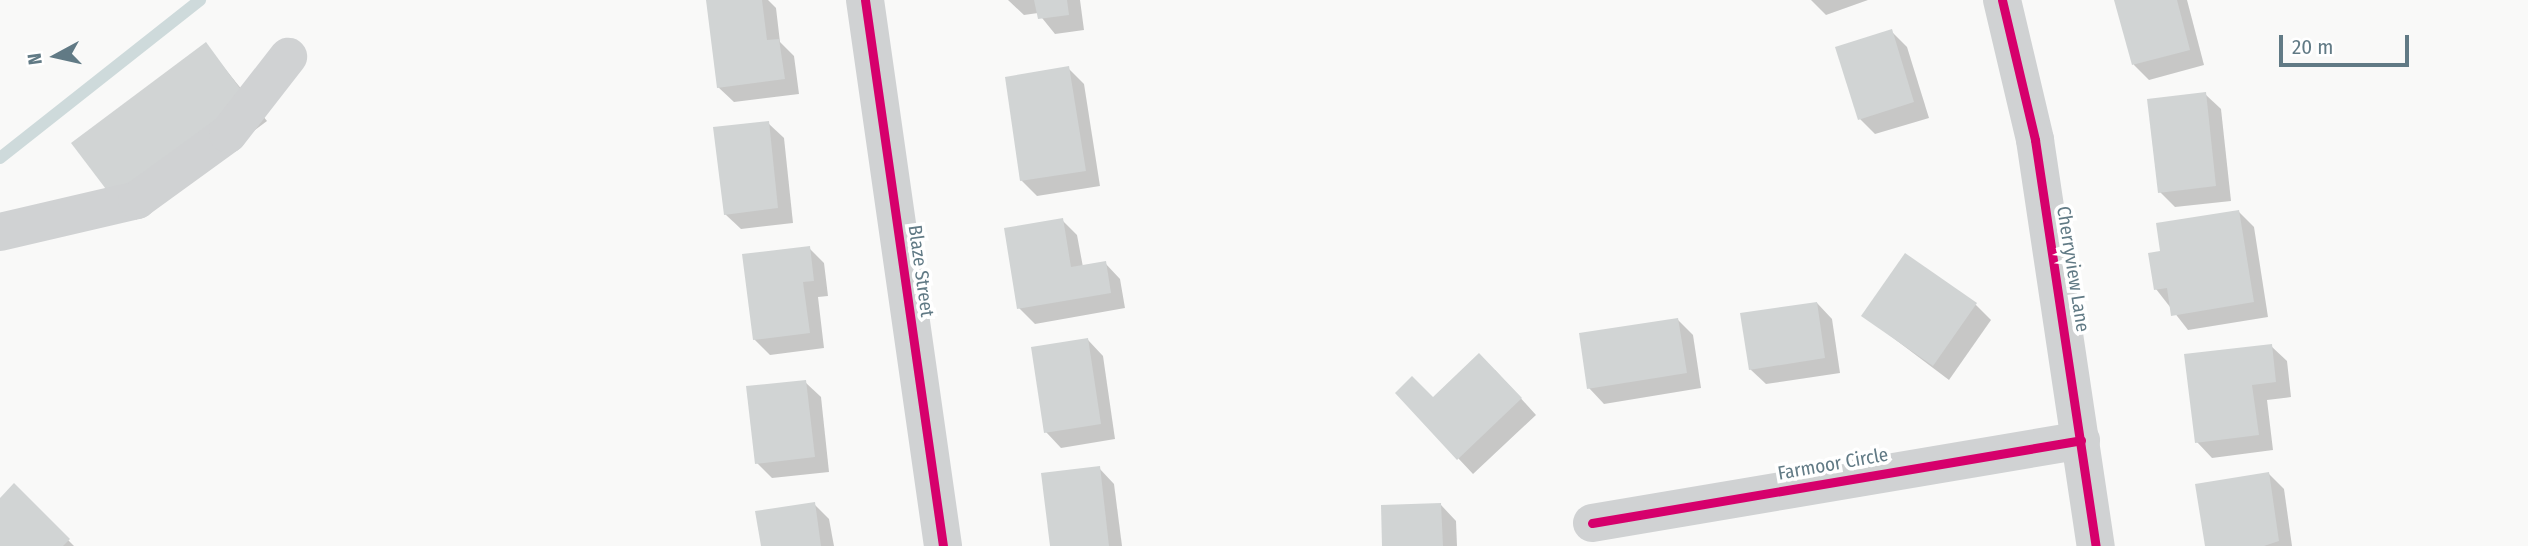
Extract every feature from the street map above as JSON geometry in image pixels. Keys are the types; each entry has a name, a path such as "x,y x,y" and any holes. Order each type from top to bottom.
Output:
{"street":[{"name":"Blaze Street","path":"865,0 943,546"},
{"name":"Cherryview Lane","path":"2002,0 2035,140 2096,546"},
{"path":"0,232 137,200 228,134 288,57"},
{"name":"Farmoor Circle","path":"1592,523 2081,440"}],"building":[{"path":"706,0 762,0 767,40 779,39 785,79 717,88"},
{"path":"1034,0 1067,0 1069,15 1038,19"},
{"path":"2114,0 2177,0 2190,50 2132,65"},
{"path":"1892,29 1914,102 1858,120 1835,47"},
{"path":"206,42 249,101 115,201 71,143"},
{"path":"1069,66 1086,171 1020,181 1005,77"},
{"path":"2206,92 2216,186 2158,193 2147,99"},
{"path":"769,121 778,208 724,215 713,127"},
{"path":"2239,210 2254,302 2171,316 2167,288 2154,290 2148,253 2160,251 2156,223"},
{"path":"1063,218 1071,267 1106,261 1111,293 1017,309 1004,228"},
{"path":"810,246 814,281 803,282 810,333 753,340 742,254"},
{"path":"1905,253 1977,303 1933,366 1861,316"},
{"path":"1817,302 1825,358 1749,370 1740,313"},
{"path":"1678,318 1687,373 1587,389 1579,333"},
{"path":"1088,338 1101,424 1044,433 1031,347"},
{"path":"2272,344 2276,382 2252,385 2259,435 2195,443 2184,354"},
{"path":"1479,353 1522,398 1457,460 1395,393 1412,376 1433,397"},
{"path":"806,380 815,457 755,464 746,386"},
{"path":"1100,466 1109,546 1050,546 1041,473"},
{"path":"2269,472 2279,541 2264,546 2205,546 2195,484"},
{"path":"14,483 70,539 63,546 0,546 0,498"},
{"path":"815,502 821,546 761,546 755,511"},
{"path":"1441,503 1443,546 1382,546 1381,505"}],"waterway":[{"path":"0,158 200,0"}],"cycle path":[{"path":"865,0 943,546"},
{"path":"2002,0 2035,140 2096,546"},
{"path":"1592,523 2081,440"}]}
